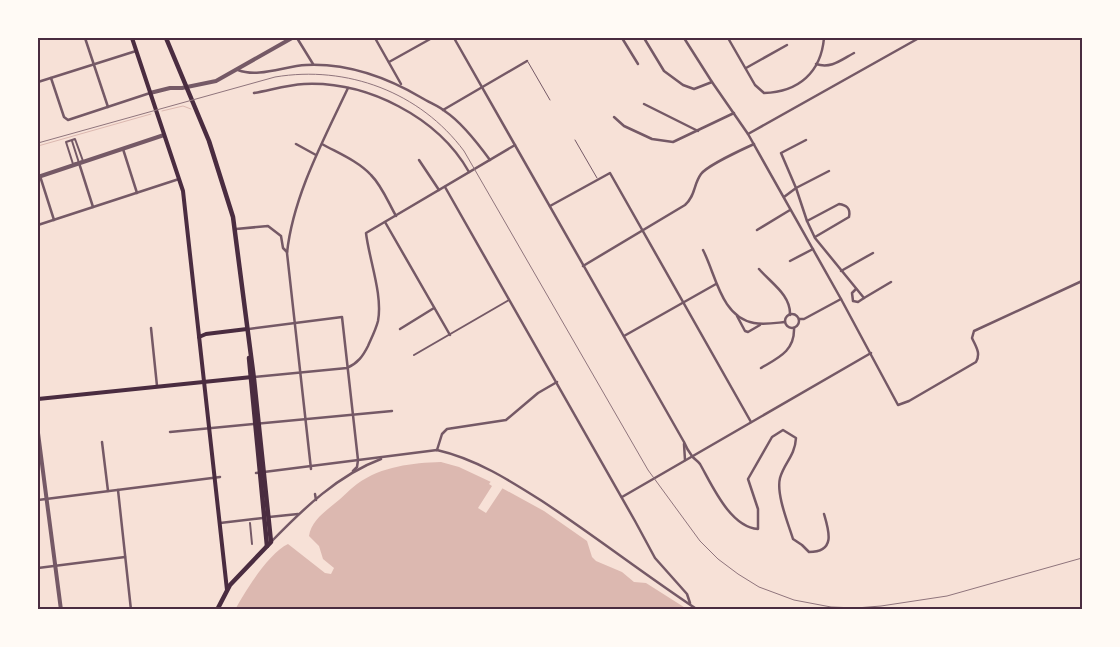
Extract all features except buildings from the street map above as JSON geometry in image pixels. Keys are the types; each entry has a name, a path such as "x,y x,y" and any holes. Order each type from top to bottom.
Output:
{"main road":[{"path":"132,38 182,191 200,337 227,591"},
{"path":"166,38 209,141 228,198 234,229 247,330 260,473 267,517 269,544 236,579 217,610"},
{"path":"198,327 203,332 208,333 247,330"},
{"path":"200,337 208,333"},
{"path":"38,399 252,377"}],"street":[{"path":"84,38 108,107"},
{"path":"51,78 66,119 71,119 170,88 183,88 216,81 292,38"},
{"path":"297,38 313,65"},
{"path":"375,38 402,86"},
{"path":"389,62 432,38"},
{"path":"454,38 623,336 692,456 699,462 715,493 745,525 758,529 758,509 748,479 772,437 784,430 796,438 796,446 780,476 785,512 793,539 809,552 818,552 823,549 829,540 824,514"},
{"path":"622,38 638,64"},
{"path":"644,38 664,71 683,85 694,89 712,82"},
{"path":"684,38 754,144 898,404 909,401 979,358 979,352 972,338 974,331 1082,281"},
{"path":"728,38 755,85 764,93 782,91 797,85 806,78 816,64 824,38"},
{"path":"748,134 919,38"},
{"path":"746,68 788,45"},
{"path":"38,82 136,51"},
{"path":"816,64 823,66 832,65 854,53"},
{"path":"443,110 527,61"},
{"path":"236,69 245,72 260,72 313,65 343,68 370,74 402,86 443,110 455,120 490,160"},
{"path":"254,93 303,84 348,88 384,100 412,114 430,126 454,149 469,172"},
{"path":"311,468 288,252 290,232 316,155 348,88"},
{"path":"644,104 698,131"},
{"path":"614,116 624,126 652,139 673,142 734,113"},
{"path":"54,220 38,176 164,135"},
{"path":"76,139 82,161 79,163 73,164 66,142 76,139"},
{"path":"806,140 781,153 796,188 806,221 815,238 864,298"},
{"path":"72,141 93,207"},
{"path":"296,144 316,155"},
{"path":"321,144 361,166 370,174 396,216"},
{"path":"583,266 685,206 690,200 697,181 704,171 754,144"},
{"path":"252,377 347,368 362,357 378,321 379,302 366,232 515,145"},
{"path":"122,148 137,193"},
{"path":"419,160 439,190"},
{"path":"784,197 796,188 829,171"},
{"path":"550,206 610,173 750,422"},
{"path":"38,225 179,179"},
{"path":"445,187 655,558 687,594 690,604"},
{"path":"806,221 838,204 848,207 850,211 849,217 815,238"},
{"path":"758,230 791,210"},
{"path":"385,222 450,335"},
{"path":"234,229 268,226 281,236 283,248 288,252"},
{"path":"790,261 813,249"},
{"path":"703,250 716,284 745,331 748,332 761,324"},
{"path":"841,271 873,253"},
{"path":"759,269 784,295 790,308 790,315 787,317 786,322 788,327 794,328"},
{"path":"856,289 851,295 853,300 858,302 891,282"},
{"path":"623,336 716,284"},
{"path":"790,315 796,316 798,319 804,319 841,299"},
{"path":"414,355 510,300"},
{"path":"400,330 434,308"},
{"path":"736,315 748,322 761,324 786,322"},
{"path":"247,330 342,317 358,460 357,467 353,471 316,500 269,544"},
{"path":"761,368 782,356 788,350 793,339 794,328 798,324 798,319"},
{"path":"151,328 157,386"},
{"path":"622,497 870,353"},
{"path":"437,450 442,434 447,429 506,420 538,393 557,382"},
{"path":"170,432 392,411"},
{"path":"38,433 61,610"},
{"path":"102,442 108,491"},
{"path":"684,442 685,460"},
{"path":"260,473 311,468 437,450 455,454 512,482 564,515 698,610"},
{"path":"353,471 387,457"},
{"path":"38,500 220,477"},
{"path":"118,490 130,610"},
{"path":"315,494 316,500"},
{"path":"220,523 300,514"},
{"path":"250,523 252,544"},
{"path":"38,568 125,557"}],"lane":[{"path":"527,61 550,100"},
{"path":"575,140 598,180"}],"shaded area":[{"path":"441,462 459,467 491,482 544,511 587,541 592,557 596,561 622,572 634,582 646,583 687,609 235,610 251,583 273,555 288,544 325,573 331,574 334,568 323,559 319,546 309,536 310,531 322,514 357,484 387,469 419,463"}],"pier":[{"path":"492,480 504,486 486,513 478,508 492,486 489,484"}],"waterway":[{"path":"162,111 183,106 191,109"},
{"path":"38,146 151,114"}],"railway":[{"path":"38,143 275,77 302,74 329,75 380,87 404,98 426,113 446,130 464,151 648,470 700,541 718,559 738,574 759,587 794,600 831,607 856,608 947,596 1082,558"}]}
